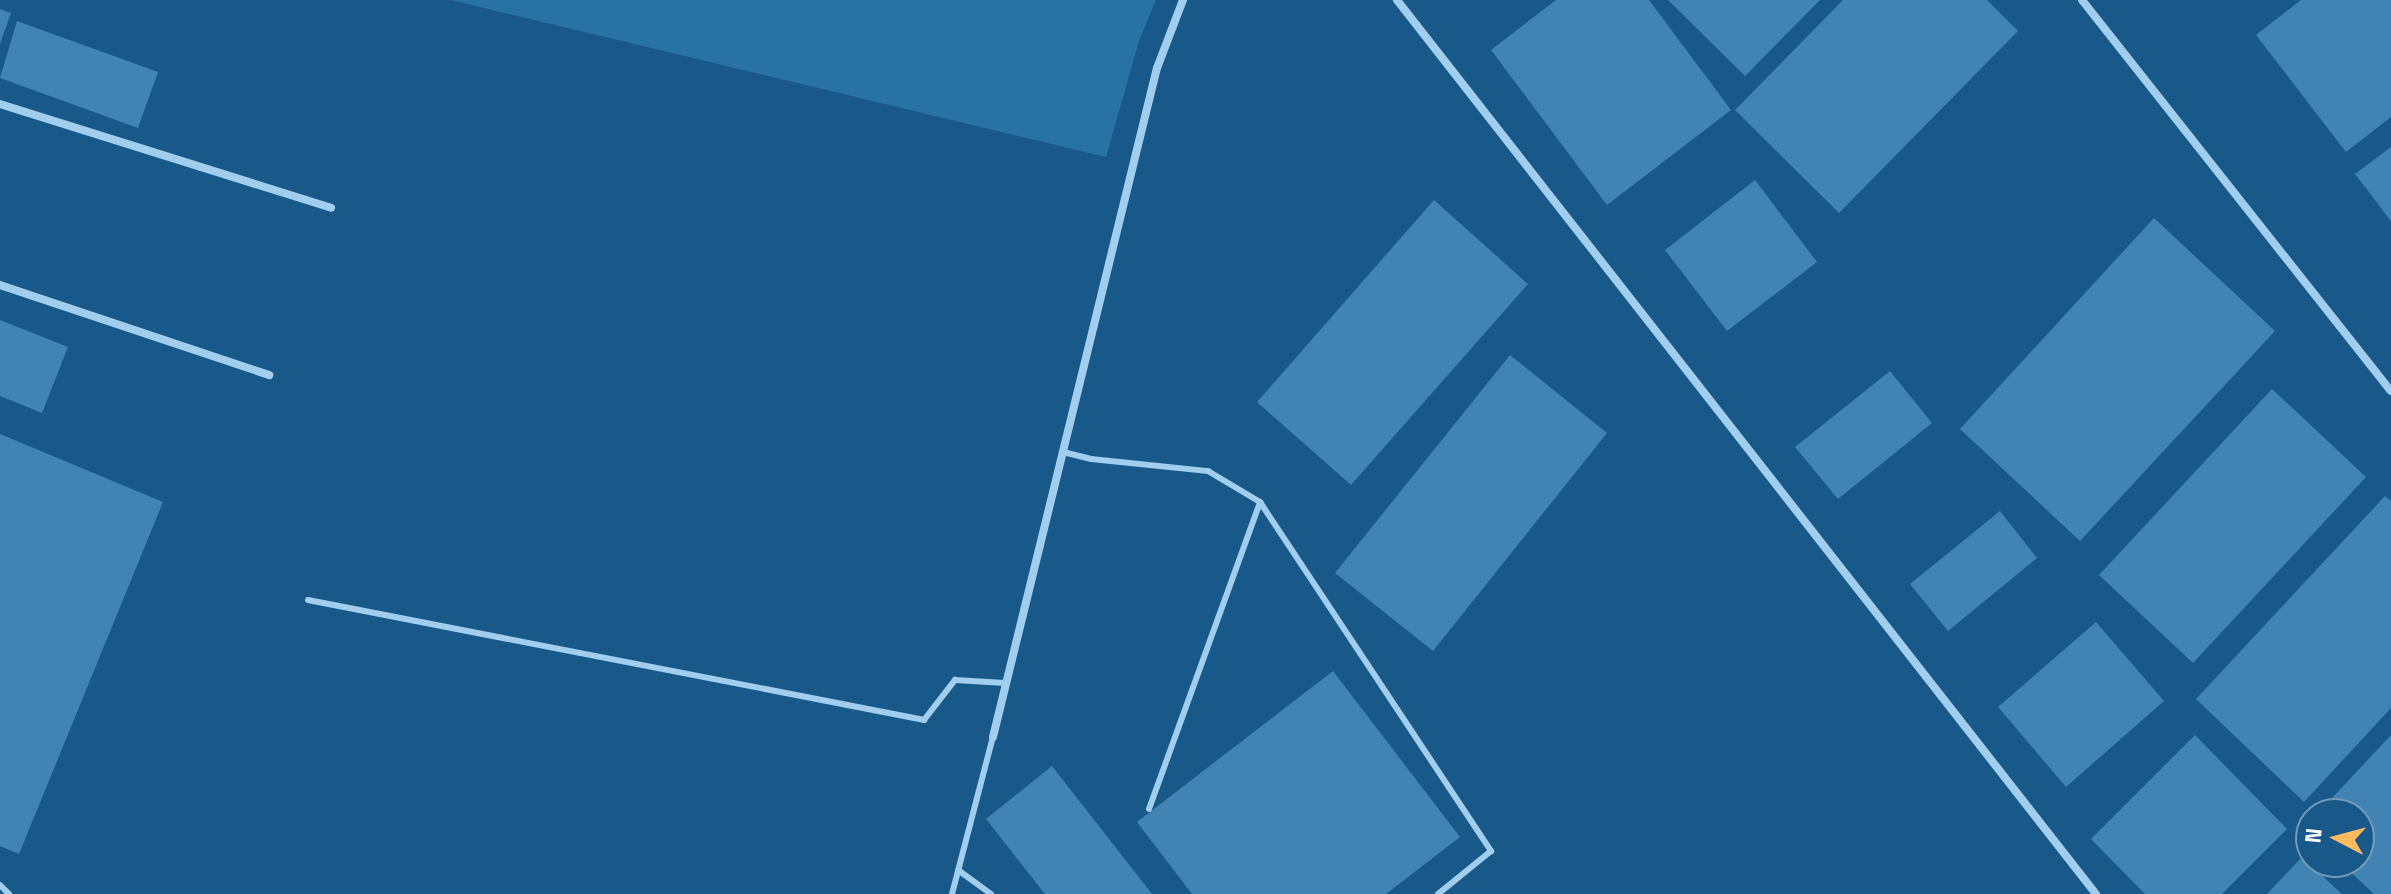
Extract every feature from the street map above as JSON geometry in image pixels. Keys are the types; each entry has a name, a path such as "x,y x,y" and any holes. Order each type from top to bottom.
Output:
{"street":[{"path":"993,737 1157,68 1183,0"},
{"path":"1397,0 2096,894"},
{"path":"2082,0 2391,391"},
{"path":"0,104 331,208"},
{"path":"0,285 269,375"}],"lane":[{"path":"1063,452 1091,459 1208,471 1260,502 1491,851 1438,894"},
{"path":"1149,809 1260,502"},
{"path":"308,600 924,720 955,680 1005,683"},
{"path":"952,894 993,737"},
{"path":"958,870 991,894"},
{"path":"0,885 9,894"}],"shaded area":[{"path":"451,0 1156,0 1139,41 1106,157"}],"building":[{"path":"1556,0 1649,0 1731,110 1607,205 1491,50"},
{"path":"1668,0 1820,0 1745,76"},
{"path":"1843,0 1987,0 2018,31 1839,213 1735,110"},
{"path":"2301,0 2391,0 2391,117 2346,152 2256,35"},
{"path":"0,9 11,13 0,44"},
{"path":"17,21 158,72 138,128 0,78"},
{"path":"2391,147 2391,221 2355,174"},
{"path":"1755,180 1817,262 1727,331 1665,250"},
{"path":"1434,200 1528,284 1351,485 1257,402"},
{"path":"2154,218 2275,331 2080,541 1960,429"},
{"path":"0,320 68,347 42,413 0,396"},
{"path":"1510,355 1607,433 1433,651 1335,573"},
{"path":"1890,371 1932,423 1838,499 1795,447"},
{"path":"2272,389 2366,477 2193,663 2099,575"},
{"path":"0,434 163,502 19,854 0,846"},
{"path":"2385,496 2391,501 2391,708 2308,798 2300,798 2196,699"},
{"path":"2000,511 2037,558 1948,631 1910,584"},
{"path":"2096,622 2164,701 2066,787 1998,707"},
{"path":"1333,671 1460,837 1386,894 1192,894 1137,822"},
{"path":"2195,735 2287,829 2222,894 2145,894 2091,839"},
{"path":"2391,735 2391,894 2374,894 2357,878 2375,878 2375,798 2332,798"},
{"path":"1052,766 1152,894 1045,894 986,819"},
{"path":"2295,864 2295,878 2325,878 2342,894 2267,894"}]}
